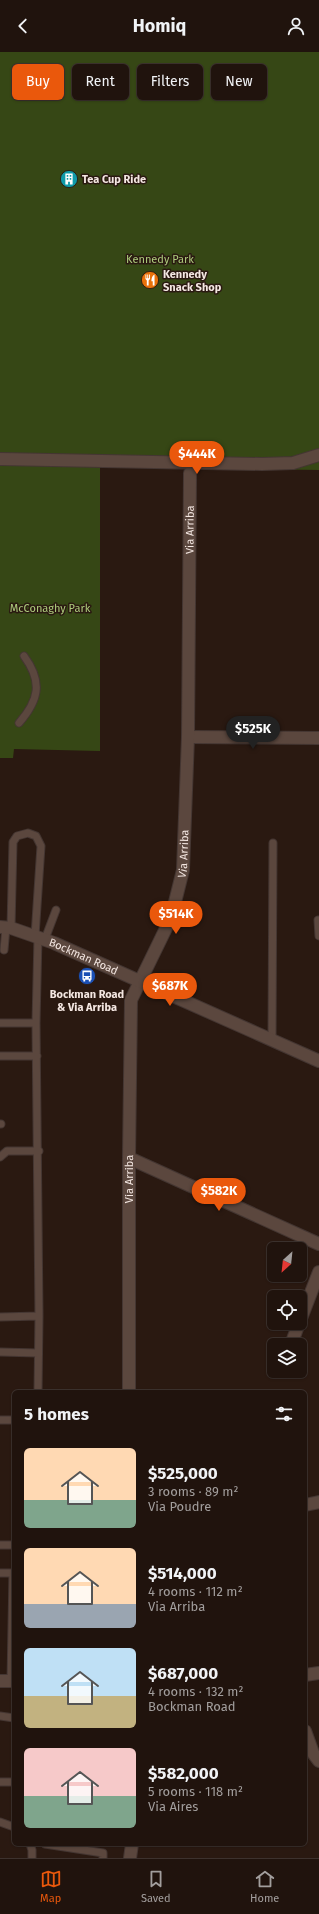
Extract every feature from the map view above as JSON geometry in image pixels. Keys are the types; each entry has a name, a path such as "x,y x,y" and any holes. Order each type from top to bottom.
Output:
{"street":[{"path":"0,459 262,464 293,462 319,455"},
{"name":"Via Arriba","path":"129,1390 131,1000 171,918 183,870 188,737 190,473"},
{"path":"188,737 319,738"},
{"name":"Bockman Road","path":"6,927 39,937 319,1061"},
{"path":"129,1158 319,1244"},
{"path":"307,1304 319,1272"},
{"path":"307,1505 319,1502"},
{"path":"307,1675 319,1673"},
{"path":"307,1736 313,1753 319,1761"},
{"path":"130,1858 132,1846"}],"lane":[{"path":"19,723 34,704 37,694 37,683 32,666 24,656"},
{"path":"4,950 13,842 17,836 28,833 36,836 41,846 36,1023 39,1150 38,1390"},
{"path":"272,1040 273,843"},
{"path":"39,937 56,910"},
{"path":"318,920 319,936"},
{"path":"0,1023 36,1023"},
{"path":"0,1056 37,1056"},
{"path":"0,1157 7,1151 39,1150"},
{"path":"0,1317 39,1316"},
{"path":"0,1352 38,1353"},
{"path":"0,1420 12,1420"},
{"path":"0,1545 12,1545"},
{"path":"0,1573 12,1573"},
{"path":"8,1681 12,1595"},
{"path":"0,1716 12,1718"},
{"path":"0,1782 12,1782"},
{"path":"0,1822 12,1826"},
{"path":"31,1846 32,1858"},
{"path":"58,1846 103,1853 102,1858"}],"green space":[{"name":"Kennedy Park","path":"0,52 319,52 319,470 100,467 100,751 14,749 13,758 0,758"}],"place":[{"name":"Tea Cup Ride","path":"69,179"},
{"name":"Kennedy Snack Shop","path":"150,280"},
{"name":"Bockman Road & Via Arriba","path":"87,976"}],"park label":[{"name":"McConaghy Park","path":"50,608"}]}
